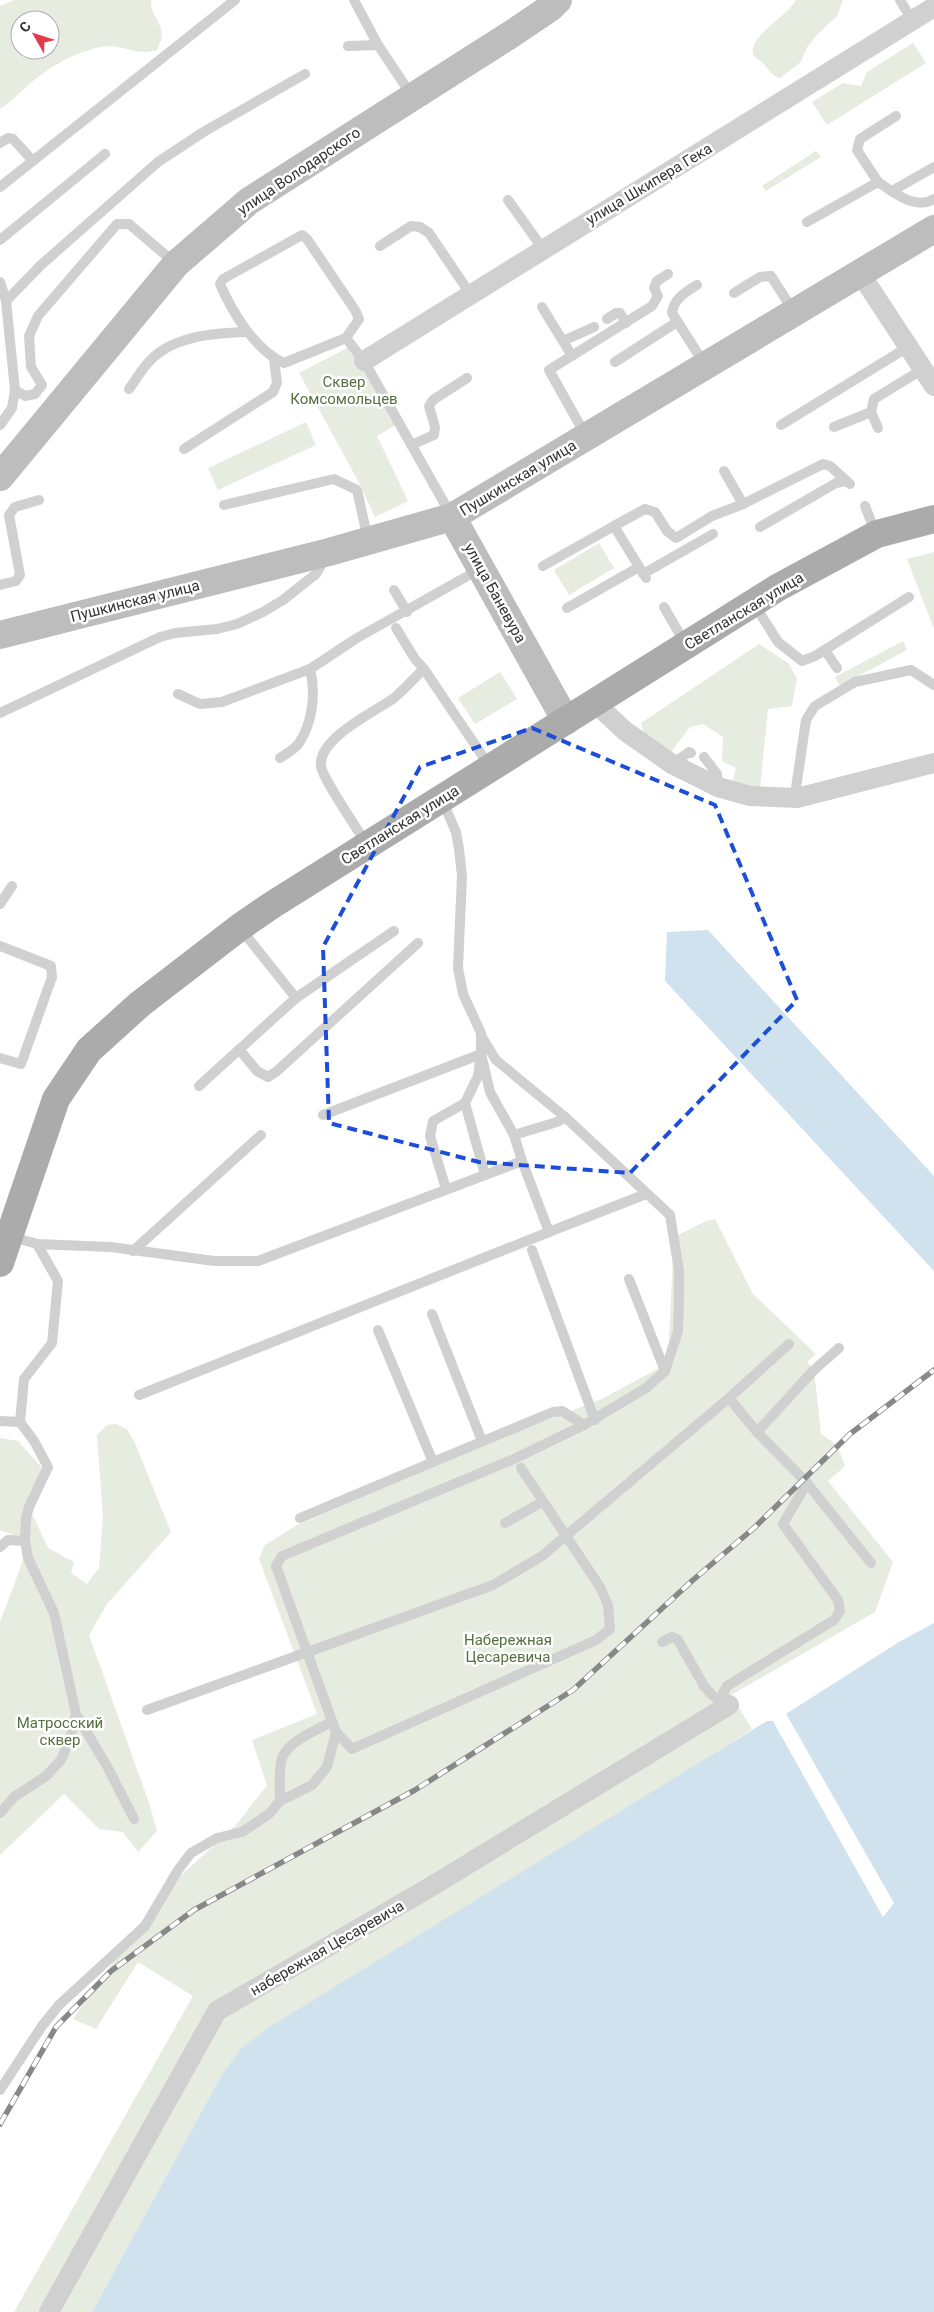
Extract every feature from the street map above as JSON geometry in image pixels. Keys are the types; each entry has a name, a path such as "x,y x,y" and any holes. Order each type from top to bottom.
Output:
{"main road":[{"name":"улица Володарского","path":"0,477 176,264 249,200 413,97 551,3"},
{"name":"Пушкинская улица","path":"0,635 329,552 452,517 934,229"},
{"name":"улица Баневура","path":"452,517 566,721"},
{"name":"Светланская улица","path":"3,1250 56,1099 89,1050 140,1004 240,927 753,604 877,534 934,519"}],"street":[{"name":"улица Шкипера Гека","path":"364,361 934,7"},
{"path":"860,273 929,378"},
{"path":"595,703 625,730 672,764 718,786 750,796 798,798 934,763"},
{"name":"набережная Цесаревича","path":"49,2312 217,2011 419,1894 729,1705"}],"lane":[{"path":"0,188 235,0"},
{"path":"354,0 378,45 413,97"},
{"path":"900,0 906,10"},
{"path":"348,46 378,45"},
{"path":"6,302 41,265 158,162 205,131 306,74"},
{"path":"896,116 860,139 857,150 878,182 892,191 913,203 927,204 934,199"},
{"path":"0,143 8,138 13,139 33,161"},
{"path":"0,240 105,154"},
{"path":"892,191 934,167"},
{"path":"806,222 878,182"},
{"path":"508,200 543,249"},
{"path":"15,390 25,396 35,394 42,386 31,367 29,336 38,316 118,224 129,224 176,264"},
{"path":"380,246 411,226 420,227 429,233 471,295"},
{"path":"302,235 307,238 355,310 358,319 346,338 284,363 274,359 247,332 220,284 224,279 302,235"},
{"path":"587,437 549,370 652,306 658,296 654,288 657,281 668,274"},
{"path":"734,293 760,277 771,276 794,313"},
{"path":"0,282 6,302 15,390 12,408 0,426"},
{"path":"697,285 682,295 673,306 672,313 705,366"},
{"path":"542,307 572,356"},
{"path":"608,319 616,313 620,313 626,323"},
{"path":"615,362 677,322"},
{"path":"563,341 594,327"},
{"path":"129,389 148,362 176,343 220,333 247,332"},
{"name":"улица Баневура","path":"346,338 364,361 452,517"},
{"path":"780,425 908,346"},
{"path":"184,449 273,392 277,383 274,359"},
{"path":"412,445 434,435 435,427 429,406 433,400 467,378"},
{"path":"878,428 871,412 874,399 929,378"},
{"path":"834,427 871,412"},
{"path":"543,566 645,509 655,512 667,531 676,538 712,516 743,504 823,464 830,466 847,482 836,483 760,527"},
{"path":"724,471 743,504"},
{"path":"224,505 334,479 357,490 369,541"},
{"path":"0,585 16,581 20,575 9,515 15,507 39,500"},
{"path":"865,506 877,534"},
{"path":"614,526 643,573"},
{"path":"567,608 643,573 713,534"},
{"path":"0,713 160,637 175,633 217,629 237,624 263,612 283,600 316,574 329,552"},
{"path":"178,694 200,704 222,702 310,670 357,638 407,612 480,568"},
{"path":"394,590 407,612"},
{"path":"753,604 778,642 799,660 805,660 826,650 910,597"},
{"path":"664,607 686,645"},
{"path":"396,628 415,659 424,669 491,768"},
{"path":"826,650 837,668"},
{"path":"368,846 326,779 321,766 324,753 329,744 348,728 394,698 424,669"},
{"path":"280,758 298,744 309,724 313,684 310,670"},
{"path":"798,798 796,788 806,720 815,706 855,682 911,670 934,685"},
{"path":"672,764 689,752 691,753"},
{"path":"704,757 717,774 718,786"},
{"path":"442,799 456,832 460,848 462,876 458,968 463,994 480,1033 496,1060 566,1117 670,1215 679,1271 678,1331 665,1371 646,1388 595,1420 514,1458 282,1556 276,1566 308,1652 331,1722 336,1732 352,1749 596,1640 610,1629 608,1605 600,1587 521,1468"},
{"path":"0,904 12,886"},
{"path":"240,927 296,998"},
{"path":"199,1086 296,998 394,931"},
{"path":"239,1049 257,1071 268,1077 278,1071 418,943"},
{"path":"0,946 51,966 52,977 21,1064 0,1058"},
{"path":"446,1189 430,1136 433,1121 465,1103 478,1076 481,1054 480,1033"},
{"path":"323,1115 481,1054"},
{"path":"481,1054 490,1092 514,1135 549,1232"},
{"path":"465,1103 485,1175"},
{"path":"514,1135 557,1122 566,1117"},
{"path":"133,1251 260,1135"},
{"path":"3,1250 37,1244 111,1247 214,1261 258,1261 522,1161"},
{"path":"139,1395 646,1194"},
{"path":"37,1244 58,1281 52,1343 24,1379 20,1422 34,1441 48,1467 29,1507 26,1541 28,1558 54,1613 76,1714 108,1768 134,1819"},
{"path":"532,1250 595,1420"},
{"path":"629,1279 665,1371"},
{"path":"432,1314 482,1442"},
{"path":"378,1330 433,1462"},
{"path":"147,1710 493,1585 542,1556 565,1534 729,1398 789,1344"},
{"path":"758,1432 814,1370 839,1348"},
{"path":"729,1398 758,1432 807,1483 871,1563"},
{"path":"300,1518 552,1412 562,1411 584,1425"},
{"path":"0,1421 20,1422"},
{"path":"729,1705 723,1693 727,1686 834,1620 840,1611 838,1600 783,1524 807,1483"},
{"path":"505,1523 542,1502"},
{"path":"0,1547 8,1540 26,1541"},
{"path":"662,1642 672,1637 678,1640 704,1686 713,1696 729,1705"},
{"path":"0,1814 14,1797 46,1776 62,1760 76,1714"},
{"path":"280,1801 281,1761 283,1755 294,1744 331,1722"},
{"path":"0,2090 42,2026 59,2005 145,1926 178,1870 191,1853 217,1838 242,1832 269,1814 280,1801 312,1785 324,1774 336,1732"}],"highlighted area":[{"path":"532,728 715,805 797,1000 630,1173 479,1162 329,1123 323,947 420,767"}],"green space":[{"path":"14,0 151,0 153,13 159,23 162,34 157,50 142,52 109,46 91,49 61,62 43,73 0,109 0,6"},
{"path":"796,0 843,0 837,16 816,36 806,49 801,62 780,78 772,74 754,56 753,49 755,42 761,35"},
{"path":"913,43 926,63 827,125 812,102 843,83 861,86 867,72"},
{"path":"816,151 821,157 766,191 762,186"},
{"name":"Сквер Комсомольцев","path":"353,345 397,424 377,436 408,501 375,517 357,479 299,373"},
{"path":"306,422 316,445 218,490 208,468"},
{"path":"599,543 614,568 569,595 554,570"},
{"path":"934,552 934,629 907,559"},
{"path":"903,641 907,650 840,686 835,677"},
{"path":"759,644 788,663 797,678 792,706 768,709 760,788 732,783 736,768 722,761 723,737 703,724 690,727 671,752 644,734 641,723"},
{"path":"500,672 517,699 475,724 458,698"},
{"name":"Набережная Цесаревича","path":"715,1219 753,1294 816,1354 807,1362 814,1370 821,1434 837,1445 845,1466 828,1481 893,1562 875,1612 731,1695 752,1729 221,2076 92,2312 14,2312 193,1996 138,1962 96,2029 73,2019 160,1895 237,1824 267,1785 252,1740 317,1714 259,1559 265,1545 297,1525 497,1439 602,1399 668,1363 674,1237 704,1222"},
{"name":"Матросский сквер","path":"116,1424 127,1429 135,1443 171,1532 107,1604 89,1635 149,1803 157,1831 138,1852 123,1832 99,1829 64,1794 0,1855 0,1622 30,1542 0,1530 0,1438 18,1441 42,1468 27,1503 48,1548 74,1562 71,1573 87,1584 99,1568 103,1518 97,1435 107,1425"}],"water":[{"path":"708,930 934,1176 934,1271 665,981 667,932"},
{"path":"934,1623 934,2312 92,2312 221,2076 240,2050 263,2031 767,1721 773,1721 883,1916 893,1903 786,1714 899,1642"}],"pier":[{"path":"786,1714 894,1903 883,1917 773,1721 775,1720 883,1912 891,1903 784,1715"}],"railway":[{"path":"0,2124 56,2027 111,1971 194,1910 415,1790 573,1690 693,1580 754,1528 850,1434 934,1370"}]}
